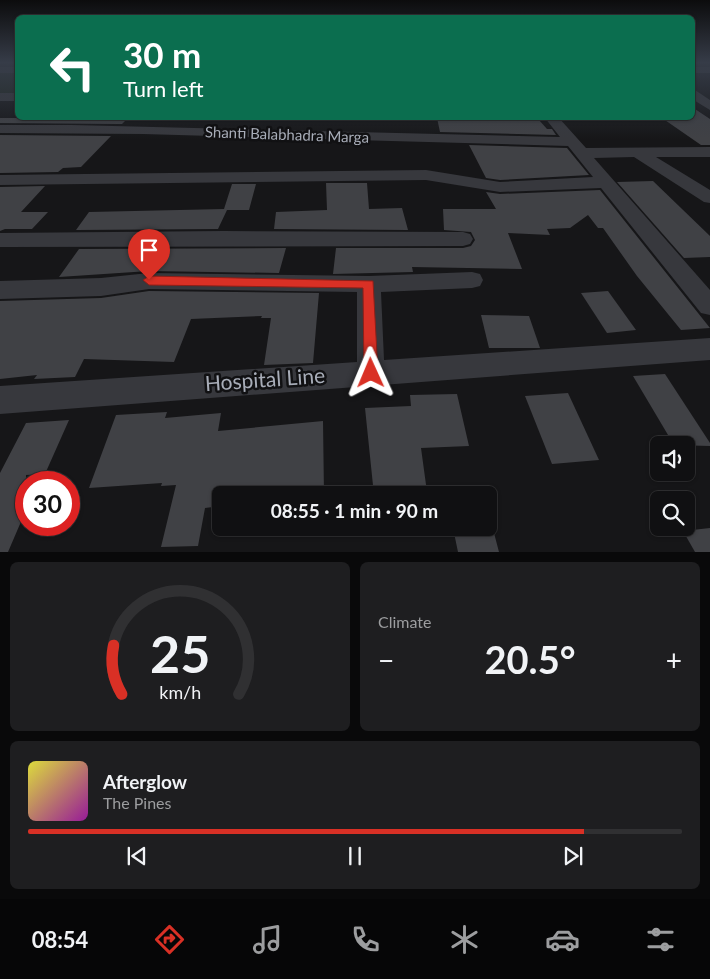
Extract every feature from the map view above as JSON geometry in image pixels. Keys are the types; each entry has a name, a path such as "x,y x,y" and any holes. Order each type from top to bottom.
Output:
{"street":[{"path":"695,94 710,106"},
{"path":"0,97 15,97"},
{"path":"554,120 710,306"},
{"name":"Shanti Balabhadra Marga","path":"0,129 72,128 426,140 638,153 710,152"},
{"path":"638,153 710,198"},
{"path":"3,183 426,175 500,187 607,182"},
{"path":"0,240 224,238 463,239"},
{"path":"0,290 101,287 149,280 369,284 472,280"},
{"path":"369,284 371,373"},
{"name":"Hospital Line","path":"0,400 710,349"}],"shaded area":[{"path":"0,88 15,88 15,95 0,95"}],"building":[{"path":"695,109 710,119 710,145 701,145 665,120 695,120"},
{"path":"0,118 15,118 15,120 126,120 122,124 0,123"},
{"path":"437,120 539,120 547,129 552,129 556,135 440,132"},
{"path":"0,135 111,136 81,167 63,168 58,172 0,173"},
{"path":"469,145 567,148 589,175 500,180 486,178"},
{"path":"653,181 710,236 710,257 684,258 617,182"},
{"path":"326,183 367,183 369,209 402,208 408,230 274,229 276,212 327,210"},
{"path":"232,184 256,184 249,210 227,210 218,229 76,230 89,212 224,209"},
{"path":"45,186 21,212 48,212 32,229 5,229 0,231 0,187"},
{"path":"600,190 710,328 681,330 637,276 603,228 598,228 588,215 570,228 547,229 550,235 508,233 522,269 412,267 413,272 333,274 336,248 463,248 471,246 475,240 471,232 444,230 443,209 496,209 486,192 500,194"},
{"path":"286,248 279,273 149,271 59,277 79,249"},
{"path":"149,291 319,293 313,363 264,365 271,318 261,318 262,316 191,319 174,362 84,359 75,377 34,379 37,375 0,379 0,301 101,298"},
{"path":"608,291 636,330 607,333 581,293"},
{"path":"481,315 529,316 540,348 489,348"},
{"path":"665,374 710,443 710,446 695,446 695,436 669,436 633,376"},
{"path":"568,393 599,460 552,464 525,396"},
{"path":"457,394 469,446 421,448 426,486 373,486 365,408 411,406 410,395"},
{"path":"167,412 165,418 221,413 218,431 323,421 324,486 212,486 212,507 205,508 198,546 161,547 176,485 161,486 162,483 89,488 116,415"},
{"path":"69,420 46,471 15,471 15,536 8,552 0,552 0,473 26,423"},
{"path":"710,528 710,552 695,552 686,536 695,536 695,530"},
{"path":"455,536 495,536 499,552 458,552"}],"route":[{"path":"149,280 261,284 369,284 371,373"}]}
